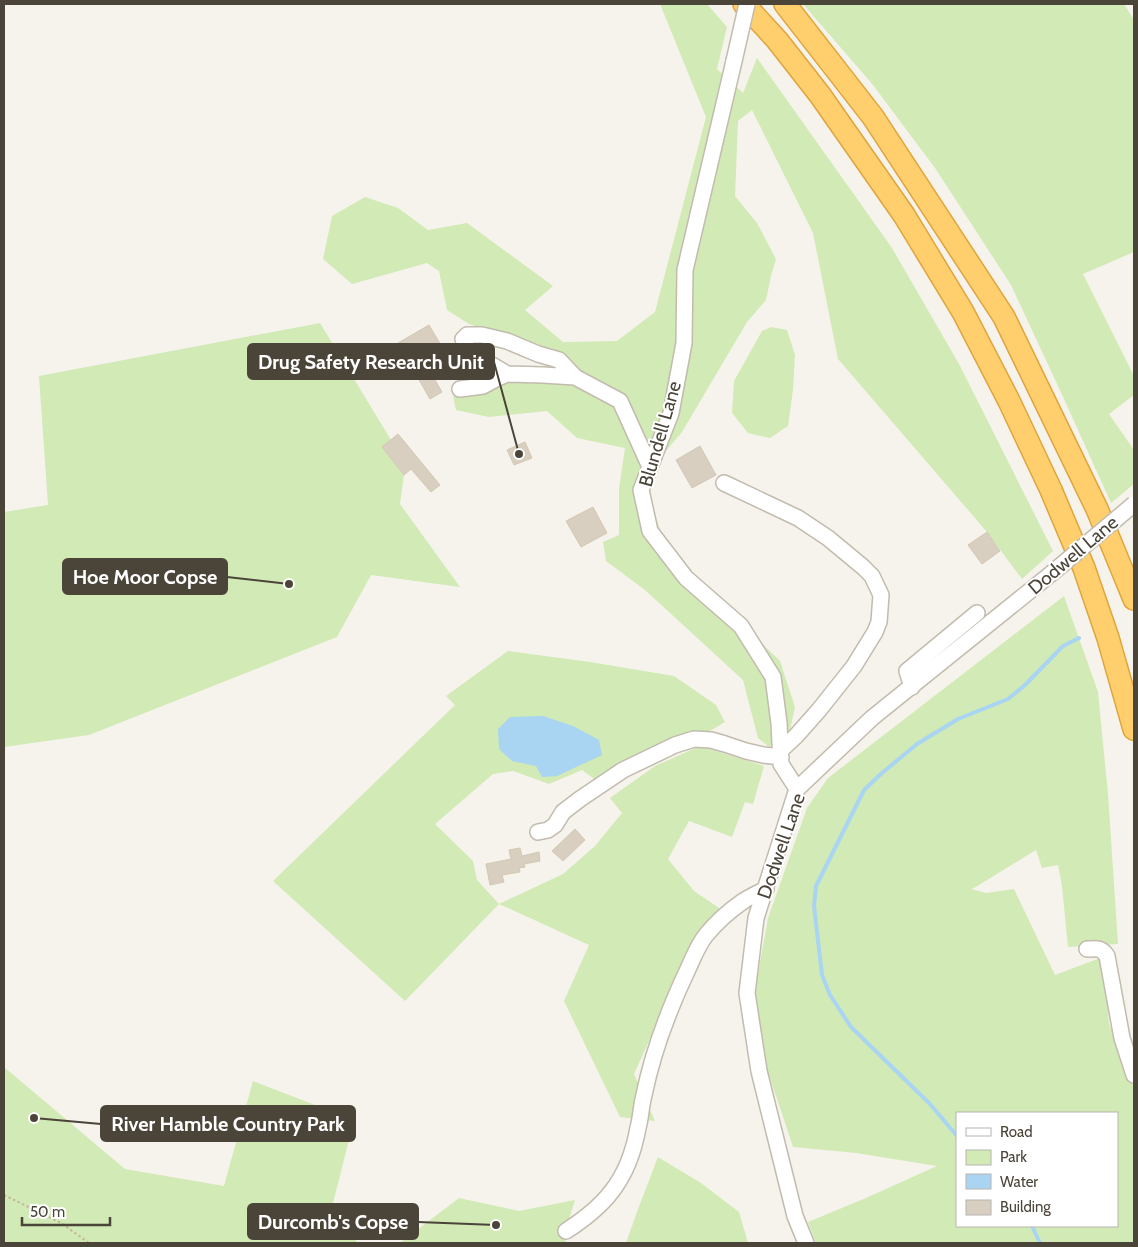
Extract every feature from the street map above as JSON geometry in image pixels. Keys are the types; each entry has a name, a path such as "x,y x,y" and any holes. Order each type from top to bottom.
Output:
{"highway":[{"path":"746,4 820,95 904,215 963,312 1009,401 1051,490 1084,568 1108,638 1134,729"},
{"path":"785,4 873,116 1004,317 1097,509 1134,599"}],"street":[{"name":"Blundell Lane","path":"746,4 684,270 684,343 670,414 641,490 650,531 686,578 741,626 773,677 779,723 781,764 797,790"},
{"path":"507,374 474,355 465,345 463,339 471,334 482,335 508,341 538,354 559,360 575,377 620,401 650,467"},
{"path":"460,389 482,386 507,374 543,374 575,377"},
{"path":"538,832 548,830 563,812 623,770 675,745 694,740 711,740 746,752 763,755 780,754 819,710 858,660 875,632 879,622 881,596 872,576 863,567 828,538 798,518 724,483"},
{"name":"Dodwell Lane","path":"806,1243 795,1216 758,1072 747,993 756,918 797,790 872,718 1052,573 1134,504"},
{"path":"912,687 906,671 977,613"},
{"path":"566,1232 602,1202 612,1191 621,1176 632,1152 639,1127 646,1087 663,1030 676,994 705,936 743,901 766,889"},
{"path":"1087,949 1098,949 1107,956 1122,1038 1134,1075"}],"path":[{"path":"4,1195 61,1223 89,1243"}],"green space":[{"path":"660,4 707,4 727,27 717,69 743,93 757,58 892,248 959,364 1053,551 1022,579 987,532 838,359 813,233 752,110 738,121 735,196 757,223 776,259 766,300 747,322 682,432 665,452 649,494 660,530 691,574 780,661 795,707 790,730 769,747 758,738 743,680 645,590 606,561 603,542 619,535 619,489 625,448 577,438 547,411 489,417 456,410 453,396 508,381 551,384 563,353 469,324 447,310 439,271 427,263 352,284 323,259 332,216 365,197 398,208 428,230 467,223 553,286 525,310 563,342 617,341 655,312 706,117"},
{"path":"803,4 1124,4 1134,20 1134,252 1083,274 1134,376 1134,395 1109,414 1134,450 1134,484 1111,503 1011,285 935,168 873,85"},
{"path":"320,323 391,440 382,447 404,475 400,504 460,587 371,575 337,637 89,735 4,747 4,512 48,505 39,376"},
{"path":"771,327 787,330 795,355 788,426 770,438 748,433 732,413 734,381 762,331"},
{"path":"1064,596 1098,692 1108,794 1118,944 1068,947 1058,865 1042,868 1036,850 971,889 986,893 1014,889 1055,975 1103,957 1109,1024 1134,1088 1134,1243 816,1243 808,1222 937,1166 856,1153 793,1147 768,1072 755,990 768,918 807,808 828,778"},
{"path":"508,651 674,676 716,705 725,722 708,732 637,755 597,781 582,770 549,784 513,771 493,774 435,824 473,861 477,880 499,904 405,1001 273,881 455,705 446,696"},
{"path":"700,746 764,766 753,804 745,802 732,837 689,821 668,859 694,891 719,908 718,918 683,966 634,1074 655,1121 620,1117 564,1001 589,945 499,904 563,874 595,846 622,813 610,798 655,766"},
{"path":"4,1067 125,1169 224,1186 253,1081 354,1120 328,1223 333,1224 359,1243 4,1243"},
{"path":"658,1157 701,1183 739,1212 748,1243 626,1243"},
{"path":"459,1198 519,1211 575,1200 563,1239 568,1243 400,1243"}],"water":[{"path":"543,716 573,726 599,740 602,755 557,776 542,777 536,766 512,761 499,749 498,729 510,717"}],"building":[{"path":"429,325 442,347 422,358 442,392 430,399 398,343"},
{"path":"398,434 440,485 431,492 411,469 404,475 382,447"},
{"path":"525,442 532,458 514,465 507,450"},
{"path":"700,446 716,475 692,488 676,460"},
{"path":"593,507 607,533 581,547 566,521"},
{"path":"987,532 1000,551 982,564 968,545"},
{"path":"575,829 585,840 563,861 552,851"},
{"path":"520,848 522,856 539,852 540,861 524,864 525,867 519,868 520,872 502,875 504,882 490,885 486,864 511,859 509,850"}],"waterway":[{"path":"956,1135 930,1104 851,1027 830,995 822,975 814,906 816,886 864,790 882,773 917,744 958,719 1008,699 1025,685 1063,646 1079,638"},
{"path":"1032,1227 1040,1243"}],"place":[{"name":"Drug Safety Research Unit","path":"519,454"},
{"name":"Hoe Moor Copse","path":"289,584"},
{"name":"River Hamble Country Park","path":"34,1118"},
{"name":"Durcomb's Copse","path":"496,1225"}]}
